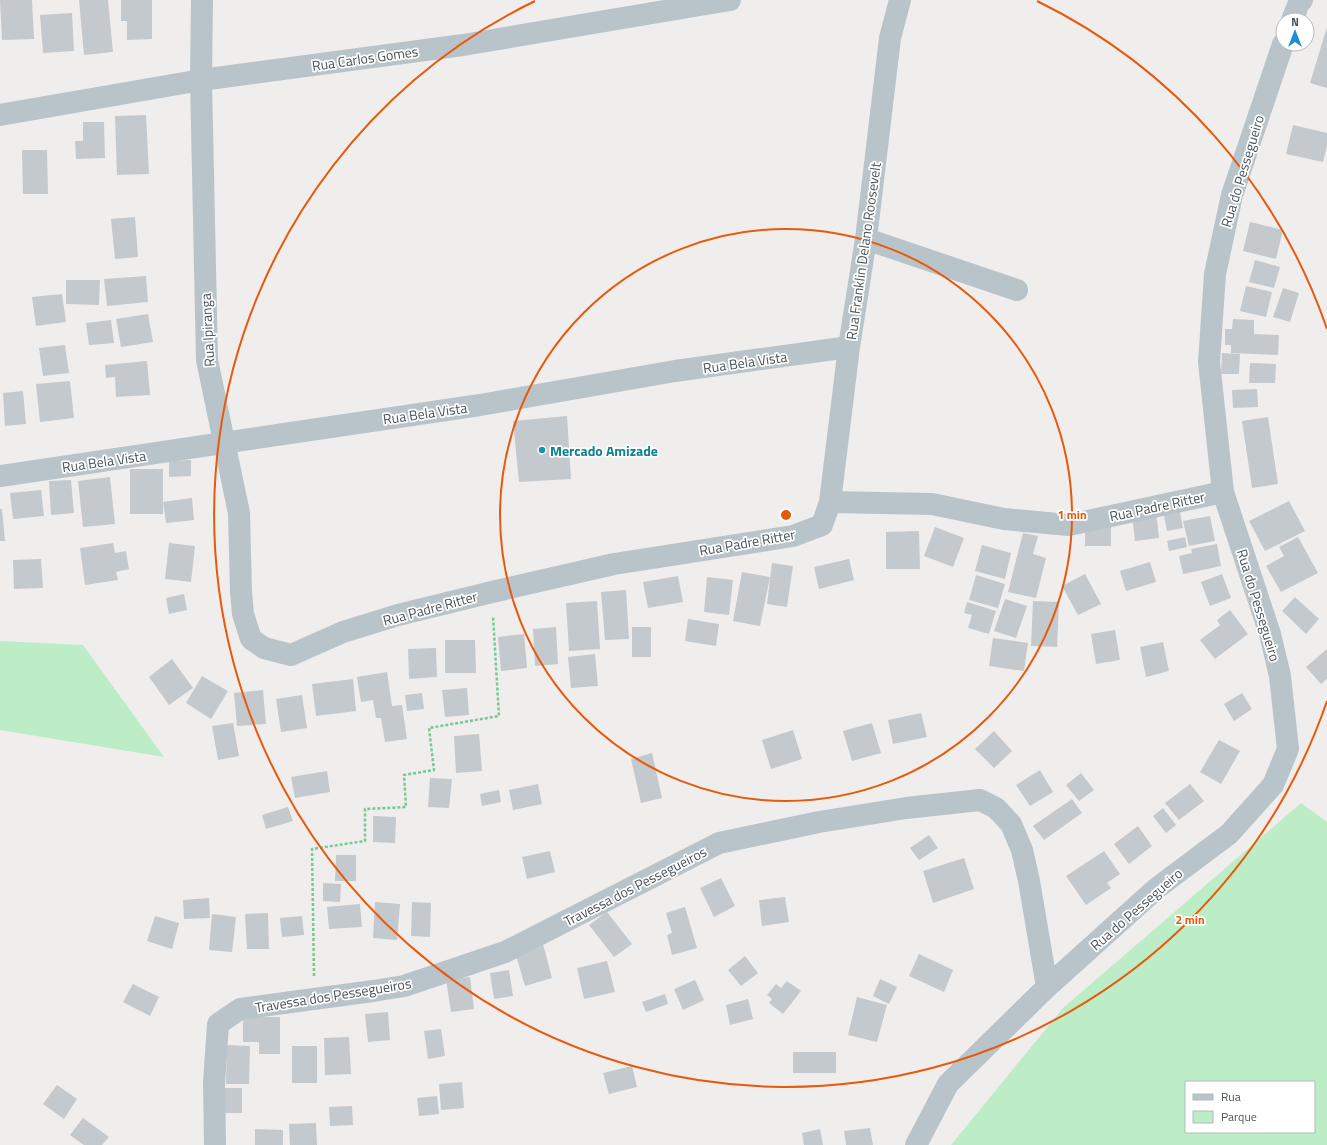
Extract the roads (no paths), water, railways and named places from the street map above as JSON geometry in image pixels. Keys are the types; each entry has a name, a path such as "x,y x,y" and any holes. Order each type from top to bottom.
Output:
{"street":[{"name":"Rua Ipiranga","path":"202,0 201,80 206,360 240,513 241,592 243,614 251,639 264,648"},
{"name":"Rua Carlos Gomes","path":"0,115 201,80 463,44 730,0"},
{"name":"Rua Franklin Delano Roosevelt","path":"830,502 849,347 866,239 890,38 900,0"},
{"path":"1295,12 1299,2 1302,0"},
{"name":"Rua do Pessegueiro","path":"916,1145 948,1084 1047,987 1157,888 1230,834 1273,785 1288,750 1280,676 1270,634 1223,492 1209,362 1215,274 1232,195 1280,52"},
{"path":"866,239 1017,290"},
{"name":"Rua Bela Vista","path":"0,476 480,405 675,371 849,347"},
{"name":"Rua Padre Ritter","path":"264,648 291,655 342,632 398,615 492,592 614,564 793,536 822,525 830,502 932,504 1004,519 1070,525 1223,492"},
{"name":"Travessa dos Pessegueiros","path":"216,1145 214,1083 218,1024 240,1009 404,986 505,952 719,843 819,822 906,808 980,800 996,808 1010,824 1022,850 1047,987"}],"place":[{"name":"Mercado Amizade","path":"542,450"}]}
